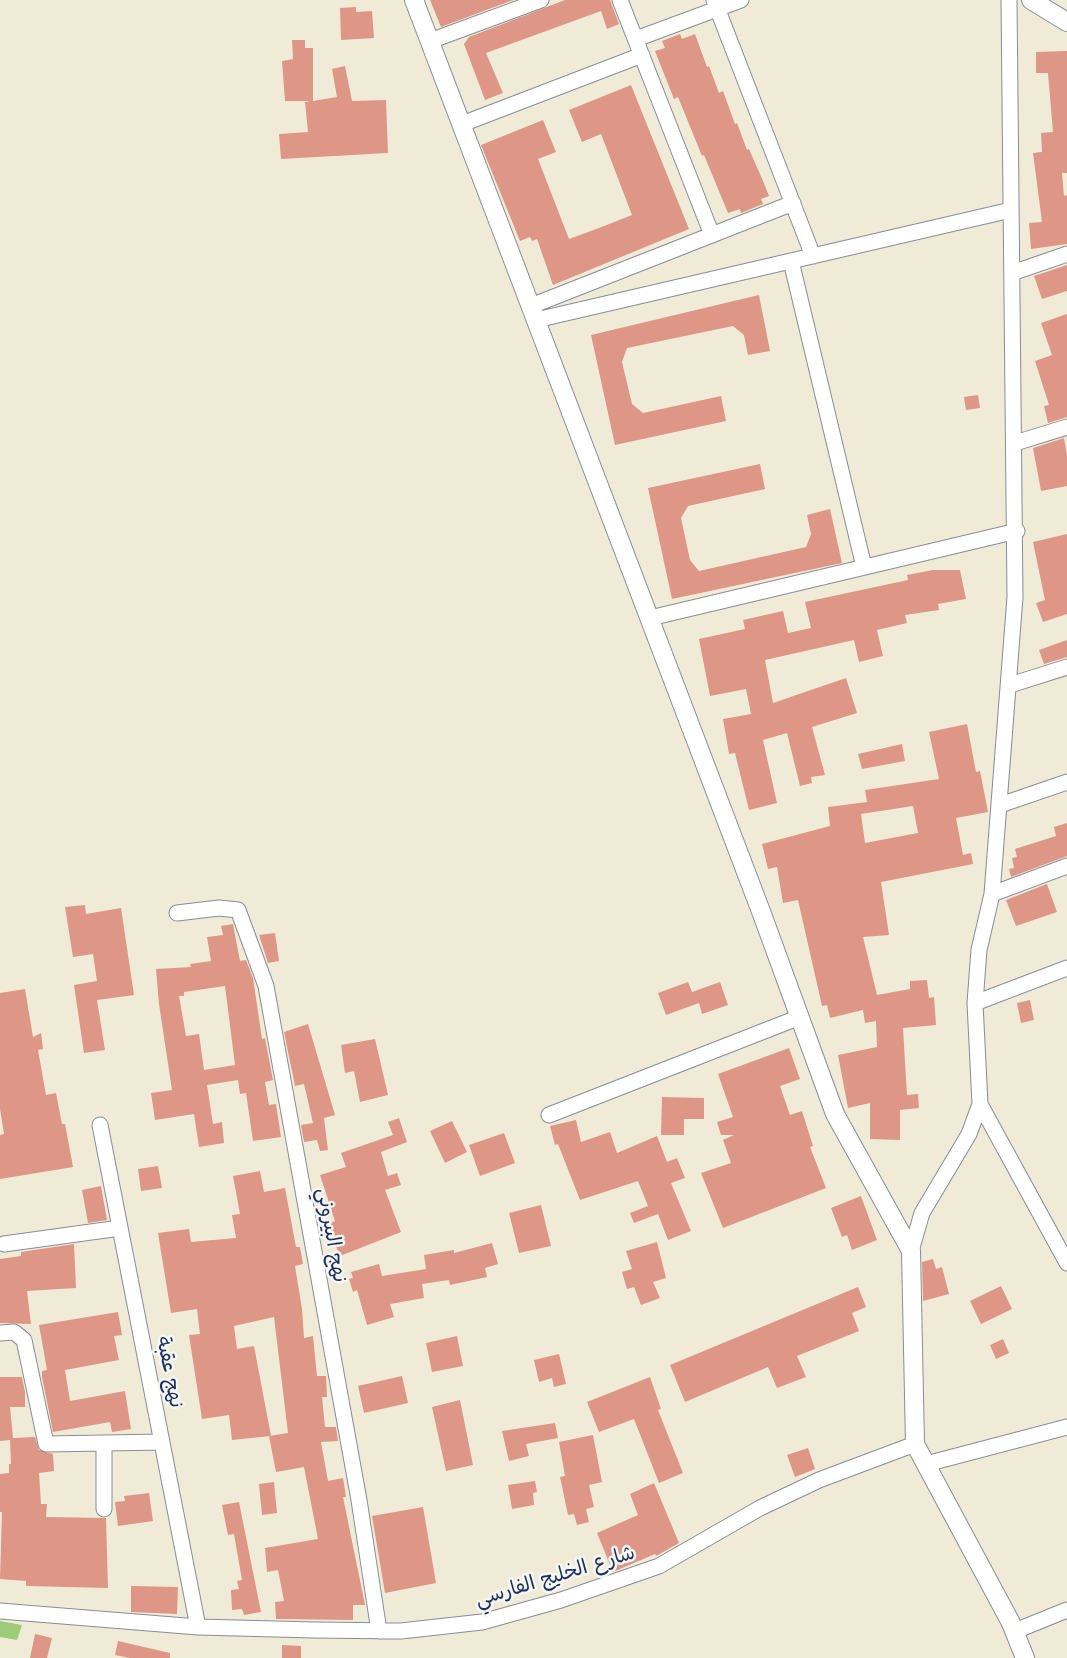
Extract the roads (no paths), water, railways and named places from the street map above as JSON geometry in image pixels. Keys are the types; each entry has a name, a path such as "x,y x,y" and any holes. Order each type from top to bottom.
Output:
{"street":[{"path":"414,0 650,618 835,1114 911,1251"},
{"path":"430,41 541,0"},
{"path":"620,0 712,235"},
{"path":"636,39 716,4 741,0"},
{"path":"1009,0 1017,531 1010,685 1000,806 992,894 979,950 975,1003 980,1104 969,1134 922,1213 911,1251 915,1444 1015,1631 1024,1658"},
{"path":"1031,0 1067,22"},
{"path":"716,4 813,256"},
{"path":"462,124 642,55"},
{"path":"534,313 712,235 793,203"},
{"path":"534,313 791,261 1011,210"},
{"path":"1012,273 1067,254"},
{"path":"791,261 864,567"},
{"path":"1015,443 1067,427"},
{"path":"650,618 1017,531"},
{"path":"1010,685 1067,667"},
{"path":"1000,806 1067,782"},
{"path":"992,894 1067,866"},
{"name":"نهج البيروني","path":"177,913 219,908 238,910 266,986 359,1500 379,1631"},
{"path":"975,1003 1067,968"},
{"path":"549,1115 800,1017"},
{"path":"980,1104 1067,1263"},
{"name":"نهج عقبة","path":"100,1125 198,1627"},
{"path":"4,1244 120,1228"},
{"path":"0,1333 14,1332 24,1340 46,1444 162,1442"},
{"path":"926,1464 1067,1427"},
{"path":"104,1443 104,1509"},
{"name":"شارع الخليج الفارسي","path":"0,1611 198,1627 379,1631 482,1622 561,1600 659,1566 760,1508 799,1489 915,1444"},
{"path":"1015,1631 1067,1610"}]}
